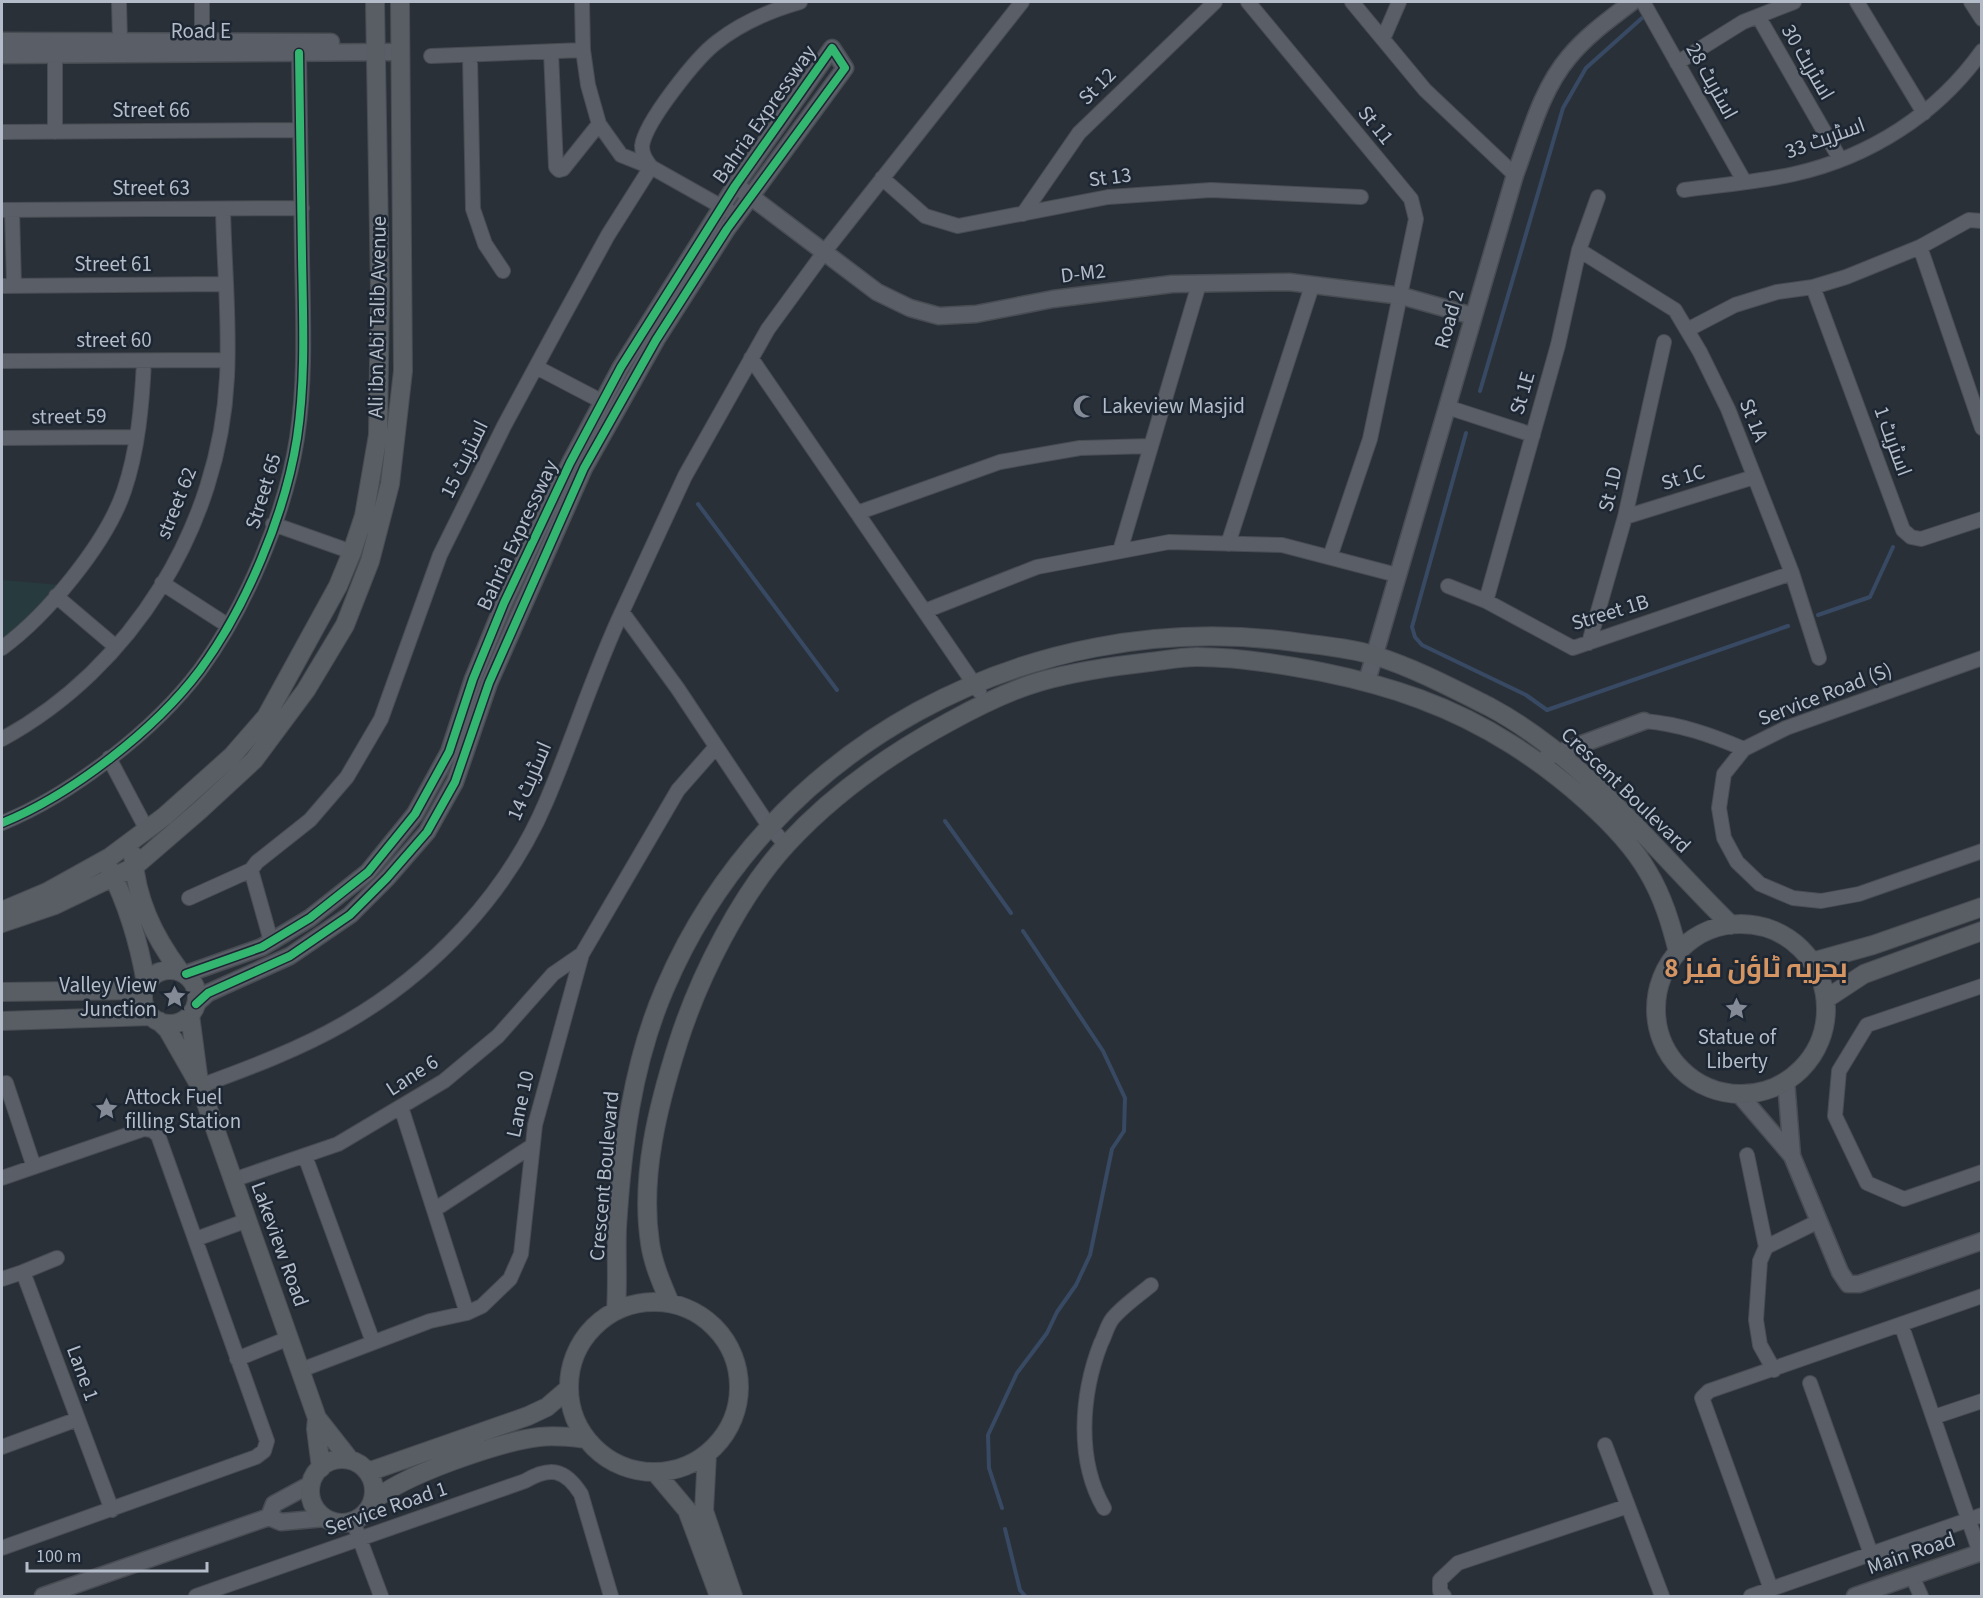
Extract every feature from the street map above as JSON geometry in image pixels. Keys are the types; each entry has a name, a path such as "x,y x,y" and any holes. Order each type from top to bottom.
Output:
{"main road":[{"name":"Ali ibn Abi Talib Avenue","path":"2,911 47,892 104,861 147,830 224,763 266,717 338,586 352,552 364,516 378,435 375,2"},
{"name":"Ali ibn Abi Talib Avenue","path":"2,923 55,905 134,867 254,760 306,690 345,625 370,561 390,484 403,371 400,2"},
{"name":"Crescent Boulevard","path":"616,1310 617,1231 627,1124 650,1029 665,988 701,918 729,877 769,826 811,787 866,743 911,714 974,683 1050,657 1147,638 1229,636 1310,644 1374,655 1489,707 1559,752 1633,823 1731,925"},
{"name":"Crescent Boulevard","path":"670,1303 650,1244 648,1196 652,1146 663,1092 684,1026 707,970 731,924 786,845 870,769 901,748 986,704 1048,679 1113,666 1194,657 1281,664 1367,681 1420,697 1487,729 1538,761 1580,796 1638,855 1662,898 1678,952"},
{"path":"132,841 138,892 147,920 161,946 193,983 197,993 193,1010 200,1086"},
{"path":"104,861 114,878 134,929 145,987 144,1004 155,1019 168,1030 200,1086"},
{"path":"1812,962 1873,945 1982,907"},
{"path":"1747,924 1777,932 1802,950 1812,962 1826,999 1825,1023 1818,1046 1810,1059 1786,1081 1764,1090 1739,1094 1720,1091 1702,1084 1686,1073 1673,1059 1663,1042 1656,1005 1659,986 1678,952 1702,934 1731,925 1747,924"},
{"path":"1826,999 1864,974 1982,931"},
{"path":"2,992 145,987 158,972 182,972"},
{"path":"2,1021 155,1019 176,1023 193,1010"},
{"name":"Lakeview Road","path":"200,1086 302,1370 317,1418"},
{"path":"651,1302 670,1303 690,1310 709,1321 724,1337 734,1356 739,1377 739,1399 733,1420 722,1438 707,1454 682,1467 655,1472 616,1464 586,1438 571,1407 568,1389 571,1365 580,1343 602,1319 616,1310 651,1302"},
{"path":"368,1472 528,1416 547,1407 568,1389"},
{"path":"317,1418 350,1460 368,1472 374,1486 372,1502"},
{"path":"317,1418 316,1429 321,1468"},
{"path":"350,1460 338,1460 321,1468 311,1484 314,1505 325,1518 338,1522 352,1521 365,1514 372,1502 393,1485 490,1449 539,1437 586,1438"},
{"path":"707,1454 704,1511 734,1596"},
{"path":"655,1472 687,1510 719,1596"}],"street":[{"path":"119,2 120,41"},
{"path":"202,2 202,41"},
{"path":"582,2 583,50 588,85 599,124 621,155 651,166 737,216"},
{"path":"651,166 644,157 642,146 646,136 679,82 702,55 731,32 783,6 800,2"},
{"name":"اسٹریٹ 14","path":"200,1086 260,1063 345,1023 407,981 473,920 518,858 546,803 595,672 685,476 768,328 825,251 1022,2"},
{"name":"St 12","path":"1023,214 1080,134 1215,2"},
{"name":"St 11","path":"1248,2 1411,199 1416,219 1402,296 1370,439 1330,557"},
{"path":"1352,2 1425,90 1515,175"},
{"path":"1383,39 1398,2"},
{"name":"Road 2","path":"1367,681 1515,175 1554,77 1587,38 1632,2"},
{"name":"اسٹریٹ 28","path":"1643,2 1744,181"},
{"path":"1677,63 1743,22 1794,2"},
{"path":"1857,2 1924,113"},
{"path":"1971,2 1982,19"},
{"name":"اسٹریٹ 30","path":"1758,16 1840,159"},
{"name":"Road E","path":"2,40 202,41 400,47"},
{"name":"Road E","path":"2,55 299,53 376,47"},
{"name":"Bahria Expressway","path":"182,972 262,947 310,918 368,872 415,814 450,752 473,679 504,603 570,463 621,367 735,186 832,48 845,68 737,216 656,340 584,468 489,683 455,782 427,832 387,878 350,915 290,956 208,993 193,1010"},
{"path":"431,56 583,50"},
{"name":"اسٹریٹ 33","path":"1684,190 1794,174 1863,151 1905,127 1947,95 1982,51"},
{"path":"551,52 556,167 559,170 563,169 599,124"},
{"name":"Street 65","path":"2,824 30,812 91,773 148,725 200,670 242,601 273,524 288,483 302,392 299,53"},
{"path":"55,55 55,132"},
{"path":"470,56 473,208 485,244 503,271"},
{"name":"Street 66","path":"2,132 300,130"},
{"name":"اسٹریٹ 15","path":"189,898 251,870 257,862 310,820 347,777 381,719 440,555 536,367 608,235 651,166"},
{"name":"St 13","path":"882,178 925,216 958,226 1108,197 1211,189 1361,197"},
{"name":"D-M2","path":"735,186 877,292 910,308 939,316 976,314 1053,299 1172,284 1289,282 1402,296 1473,316"},
{"name":"St 1E","path":"1486,601 1558,345 1579,250 1598,197"},
{"name":"Street 63","path":"7,210 302,208"},
{"name":"street 62","path":"2,739 36,720 99,667 149,608 191,531 216,457 227,377 223,209"},
{"path":"7,210 8,285"},
{"path":"1687,330 1735,305 1776,292 1813,287 1887,262 1969,220 1982,221"},
{"path":"1920,247 1982,428"},
{"name":"St 1A","path":"1579,250 1675,310 1687,330 1728,409 1792,573 1819,658"},
{"name":"Street 61","path":"8,285 225,284"},
{"path":"1120,551 1199,284"},
{"path":"1228,543 1312,286"},
{"name":"اسٹریٹ 1","path":"1813,287 1903,530 1911,537 1921,540 1982,519"},
{"name":"St 1D","path":"1589,643 1625,517 1665,342"},
{"path":"751,358 974,683 986,704"},
{"name":"street 60","path":"2,361 226,360"},
{"path":"2,648 20,635 79,570 124,492 136,437 144,361"},
{"path":"536,367 603,402"},
{"path":"1447,407 1533,435"},
{"name":"street 59","path":"2,438 136,437"},
{"path":"857,513 1000,462 1080,448 1151,446"},
{"name":"St 1C","path":"1625,517 1754,477"},
{"path":"273,524 352,552"},
{"path":"925,611 1037,567 1169,542 1282,545 1398,575"},
{"name":"Street 1B","path":"1448,585 1486,601 1573,648 1792,573"},
{"path":"162,583 227,625"},
{"path":"56,596 116,647"},
{"path":"622,612 678,689 715,748 769,826 786,845"},
{"name":"Service Road (S)","path":"1982,658 1786,728 1744,749 1724,774 1719,808 1724,838 1737,862 1760,884 1793,898 1821,901 1859,894 1982,852"},
{"path":"1538,761 1644,721 1667,723 1703,732 1744,749"},
{"name":"Lane 10","path":"302,1370 430,1322 467,1313 482,1306 510,1279 521,1254 532,1146 554,1049 582,954 678,790 715,748"},
{"path":"109,758 147,830"},
{"path":"251,870 271,940"},
{"name":"Lane 6","path":"233,1180 338,1144 444,1081 489,1043 553,974 582,954"},
{"path":"1982,986 1867,1025 1839,1071 1835,1116 1867,1183 1904,1199 1982,1172"},
{"path":"1786,1081 1792,1155 1840,1272 1848,1284 1859,1284 1982,1241"},
{"path":"6,1083 34,1167"},
{"path":"1739,1094 1792,1155"},
{"path":"401,1107 467,1313"},
{"path":"2,1178 144,1129 152,1130 158,1135 267,1441 264,1451 256,1457 2,1548"},
{"path":"434,1210 532,1146"},
{"path":"1747,1155 1766,1247 1760,1261 1756,1320 1760,1345 1774,1370"},
{"path":"304,1156 373,1342"},
{"path":"196,1239 248,1220"},
{"path":"1766,1247 1819,1221"},
{"path":"2,1279 57,1258"},
{"name":"Lane 1","path":"23,1272 112,1510"},
{"path":"1104,1508 1094,1490 1086,1450 1086,1402 1090,1382 1098,1352 1112,1319 1151,1285"},
{"path":"1771,1589 1702,1398 1709,1391 1982,1296"},
{"path":"1901,1324 1934,1418 1976,1517 1981,1553"},
{"path":"237,1359 290,1338"},
{"path":"1810,1383 1871,1554"},
{"path":"1934,1418 1982,1401"},
{"path":"2,1447 78,1419"},
{"path":"1605,1445 1662,1596"},
{"name":"Service Road 1","path":"196,1596 525,1481 540,1473 558,1472 573,1481 581,1494 611,1596"},
{"path":"269,1517 274,1504 311,1484"},
{"path":"1444,1596 1440,1591 1440,1580 1458,1563 1628,1506"},
{"path":"43,1596 269,1517 281,1522 325,1518"},
{"path":"1751,1596 1976,1517"},
{"path":"352,1521 381,1596"},
{"name":"Main Road","path":"1855,1596 1981,1553"},
{"path":"1912,1576 1922,1596"}],"green space":[{"path":"2,580 59,585 2,648"}],"waterway":[{"path":"1480,391 1563,108 1586,68 1642,18"},
{"path":"1466,433 1412,627 1415,637 1422,645 1526,695 1547,710 1788,626"},
{"path":"698,504 837,690"},
{"path":"1818,615 1870,597 1893,547"},
{"path":"945,821 1011,913"},
{"path":"1002,1508 989,1468 988,1435 1017,1373 1047,1333 1057,1312 1076,1285 1090,1255 1112,1149 1124,1131 1125,1098 1103,1051 1023,931"},
{"path":"1005,1529 1020,1590 1025,1596"}],"cycle path":[{"path":"186,974 262,947 310,918 368,872 415,814 449,752 473,679 504,603 570,463 621,367 735,186 832,48 845,68 727,229 656,340 584,468 489,683 455,782 427,832 387,878 350,915 290,956 208,993 196,1004"},
{"path":"2,823 56,796 83,778 136,737 181,693 200,670 233,618 273,529 291,467 302,393 299,53"}],"place":[{"name":"Lakeview Masjid","path":"1084,406"},
{"name":"Valley View Junction","path":"175,997"},
{"name":"Statue of Liberty","path":"1737,1009"},
{"name":"Attock Fuel filling Station","path":"107,1109"}],"district":[{"name":"بحریہ ٹاؤن فیز 8","path":"1756,968"}]}
